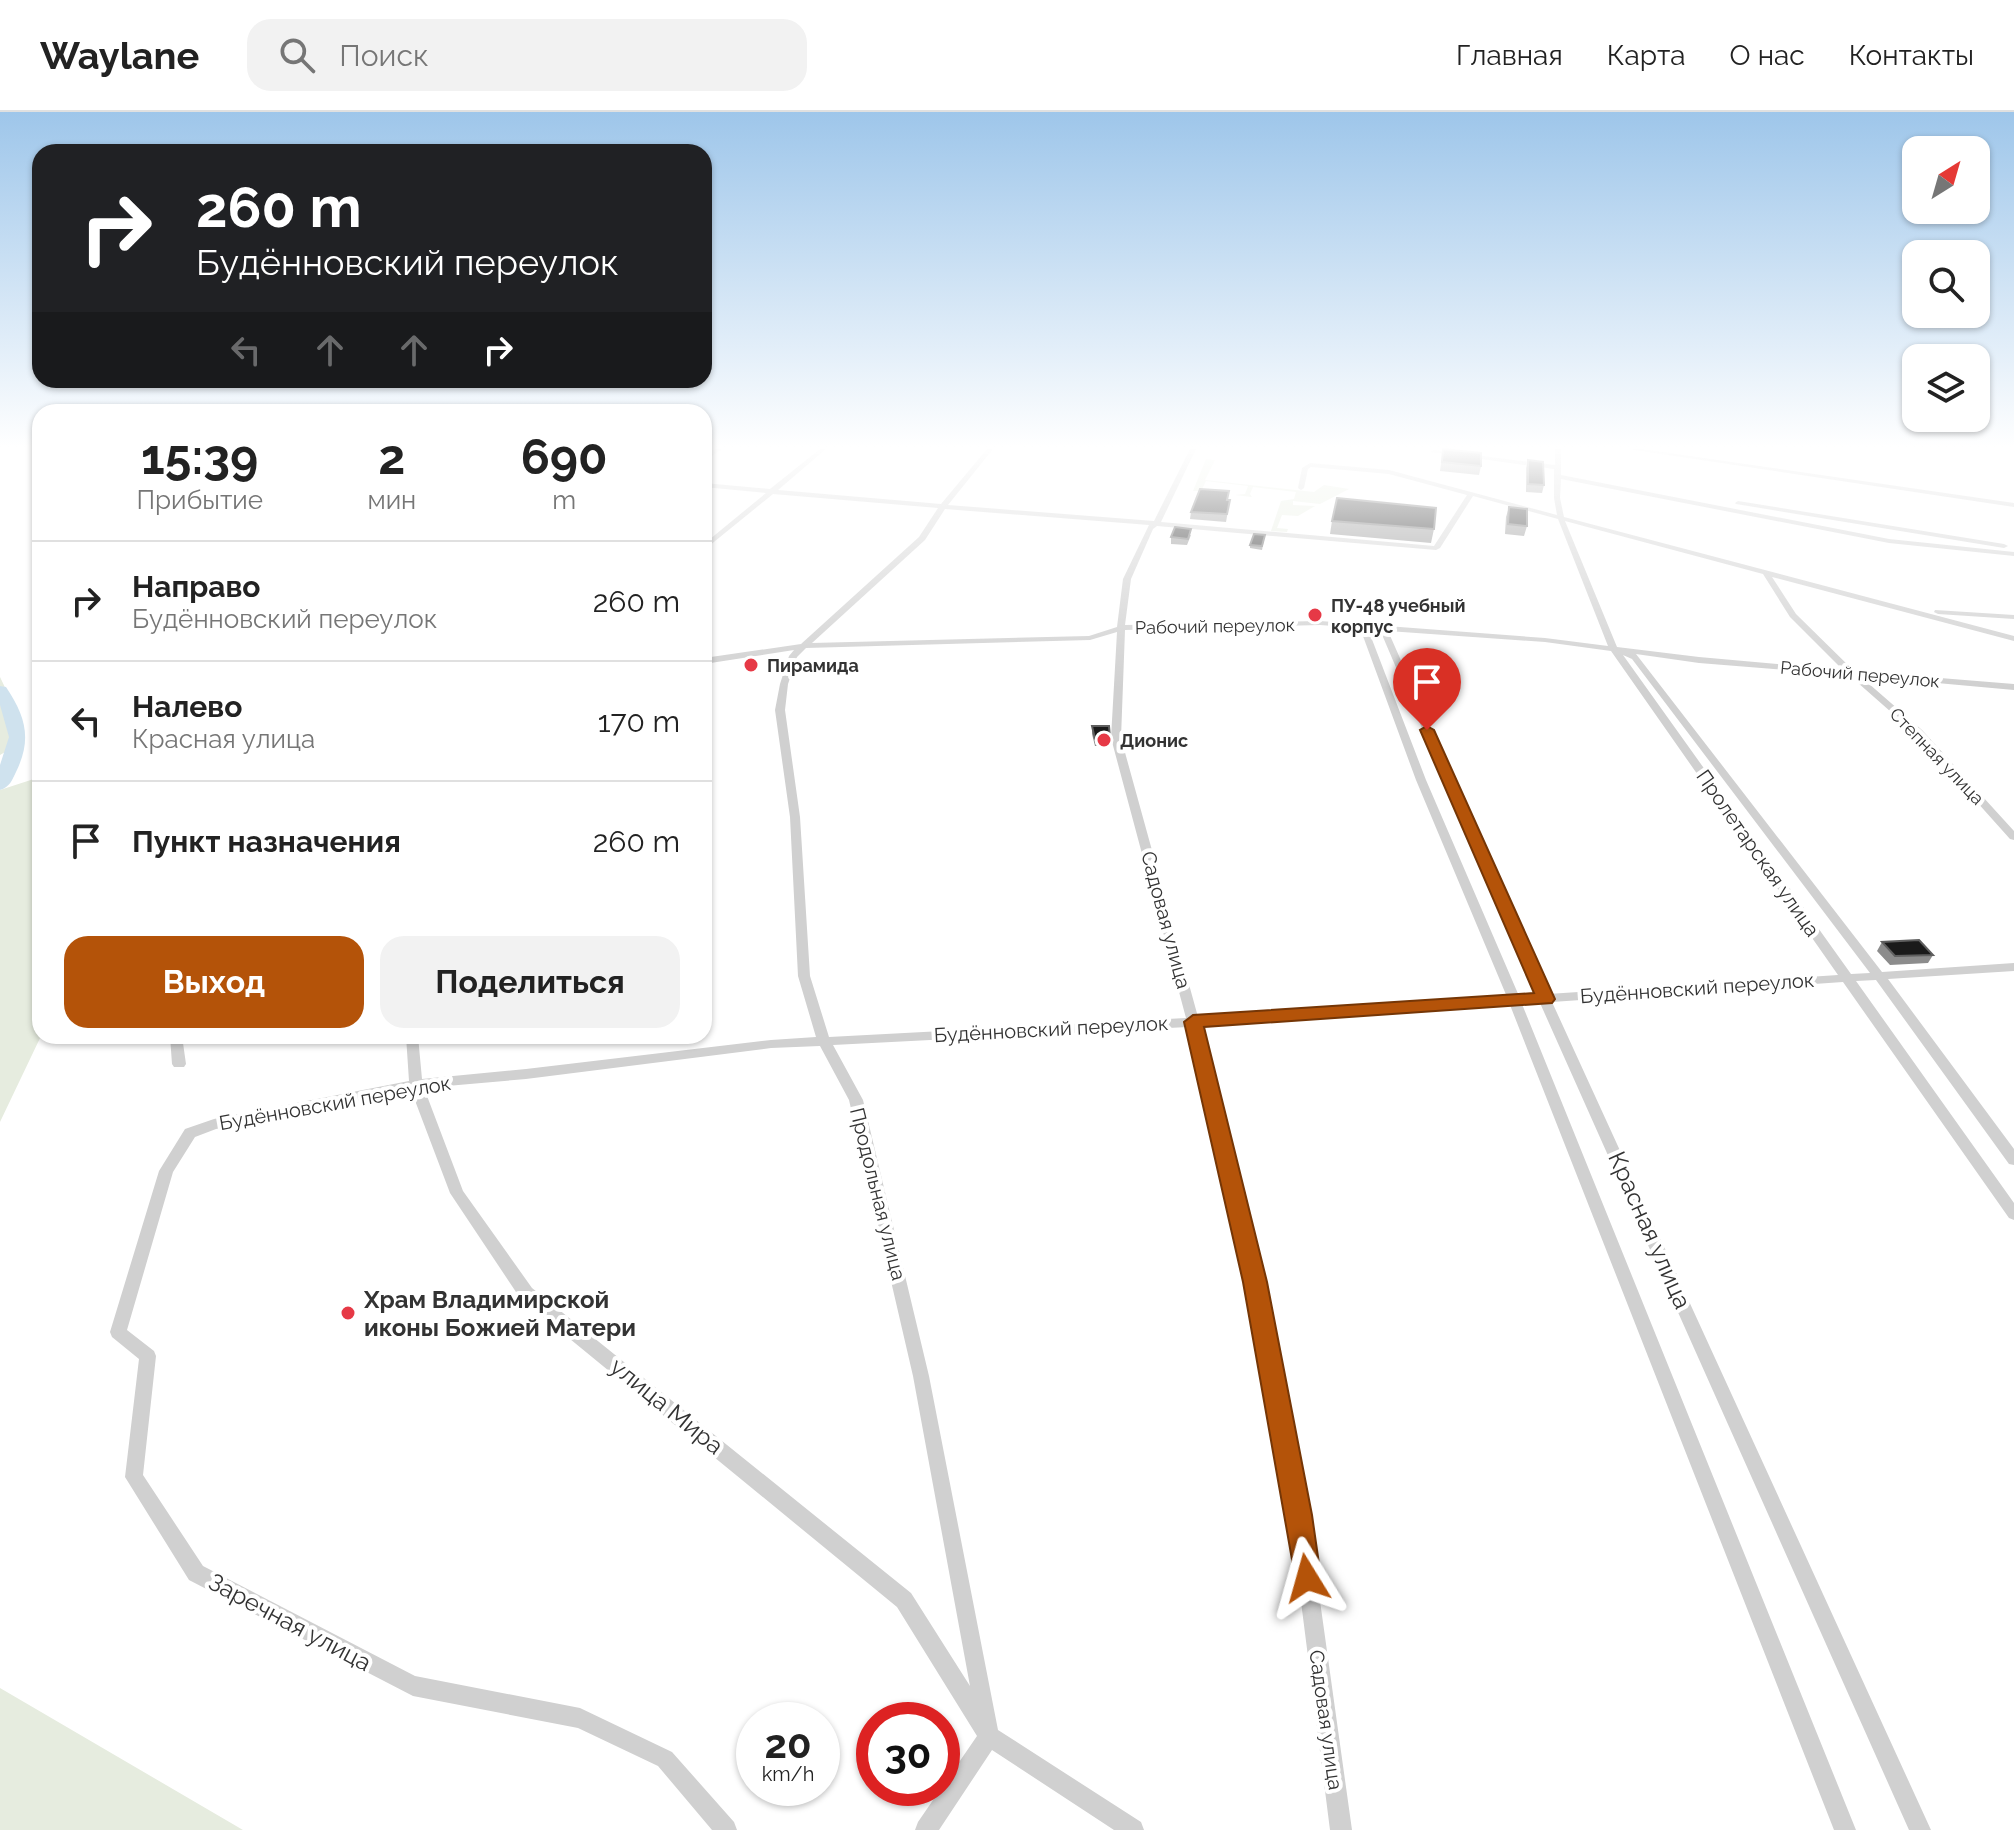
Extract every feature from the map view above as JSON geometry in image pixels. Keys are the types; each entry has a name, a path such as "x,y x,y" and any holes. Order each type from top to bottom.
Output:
{"street":[{"name":"Продольная улица","path":"928,529 922,538 793,656 780,710 795,817 804,976 824,1041 856,1100 921,1376 989,1736"},
{"name":"Садовая улица","path":"1149,529 1127,579 1121,628 1116,738 1193,1022 1255,1282 1299,1515 1341,1830"},
{"path":"1235,529 1436,548 1448,529"},
{"name":"Пролетарская улица","path":"1565,529 1614,649 2014,1214"},
{"path":"1601,529 2014,639"},
{"path":"1829,529 1889,541 2014,554"},
{"path":"1899,529 2014,547"},
{"name":"Степная улица","path":"1765,571 1793,615 1851,673 1919,732 2014,837"},
{"path":"1919,612 2014,617"},
{"name":"Рабочий переулок","path":"712,660 806,646 1090,638 1121,628 1320,623 1545,640 1699,660 2014,687"},
{"name":"Красная улица","path":"1363,626 1421,780 1515,1001 1845,1830"},
{"name":"Красная улица","path":"1383,628 1546,999 1920,1830"},
{"name":"Пролетарская улица","path":"1614,649 1635,657 1878,975 2014,1160"},
{"name":"Будённовский переулок","path":"190,1133 214,1124 416,1084 771,1044 1193,1022 2014,967"},
{"path":"177,1044 179,1064"},
{"name":"улица Мира","path":"413,1044 416,1084 457,1193 526,1293 904,1600 989,1736"},
{"name":"Заречная улица","path":"190,1133 166,1171 118,1332 148,1356 134,1477 196,1573 413,1686 580,1718 637,1745 665,1759 726,1830"},
{"path":"926,1830 989,1736 1133,1830"}],"shaded area":[{"path":"0,677 21,721 12,748 0,755"},
{"path":"32,780 32,1044 37,1044 0,1122 0,790"},
{"path":"0,1688 243,1830 0,1830"}],"building":[{"path":"1174,529 1191,529 1188,539 1171,537"},
{"path":"1254,534 1265,535 1262,546 1250,545"},
{"path":"1092,726 1109,726 1110,738 1095,739"},
{"path":"1919,940 1933,955 1895,956 1882,942"}],"waterway":[{"path":"0,691 14,716 18,737 13,758 0,784"}],"place":[{"name":"ПУ-48 учебный корпус","path":"1315,615"},
{"name":"Пирамида","path":"751,665"},
{"name":"Дионис","path":"1104,740"},
{"name":"Храм Владимирской иконы Божией Матери","path":"348,1313"}],"route":[{"path":"1307,1578 1299,1515 1255,1282 1193,1022 1546,999 1492,883 1427,730"}]}
